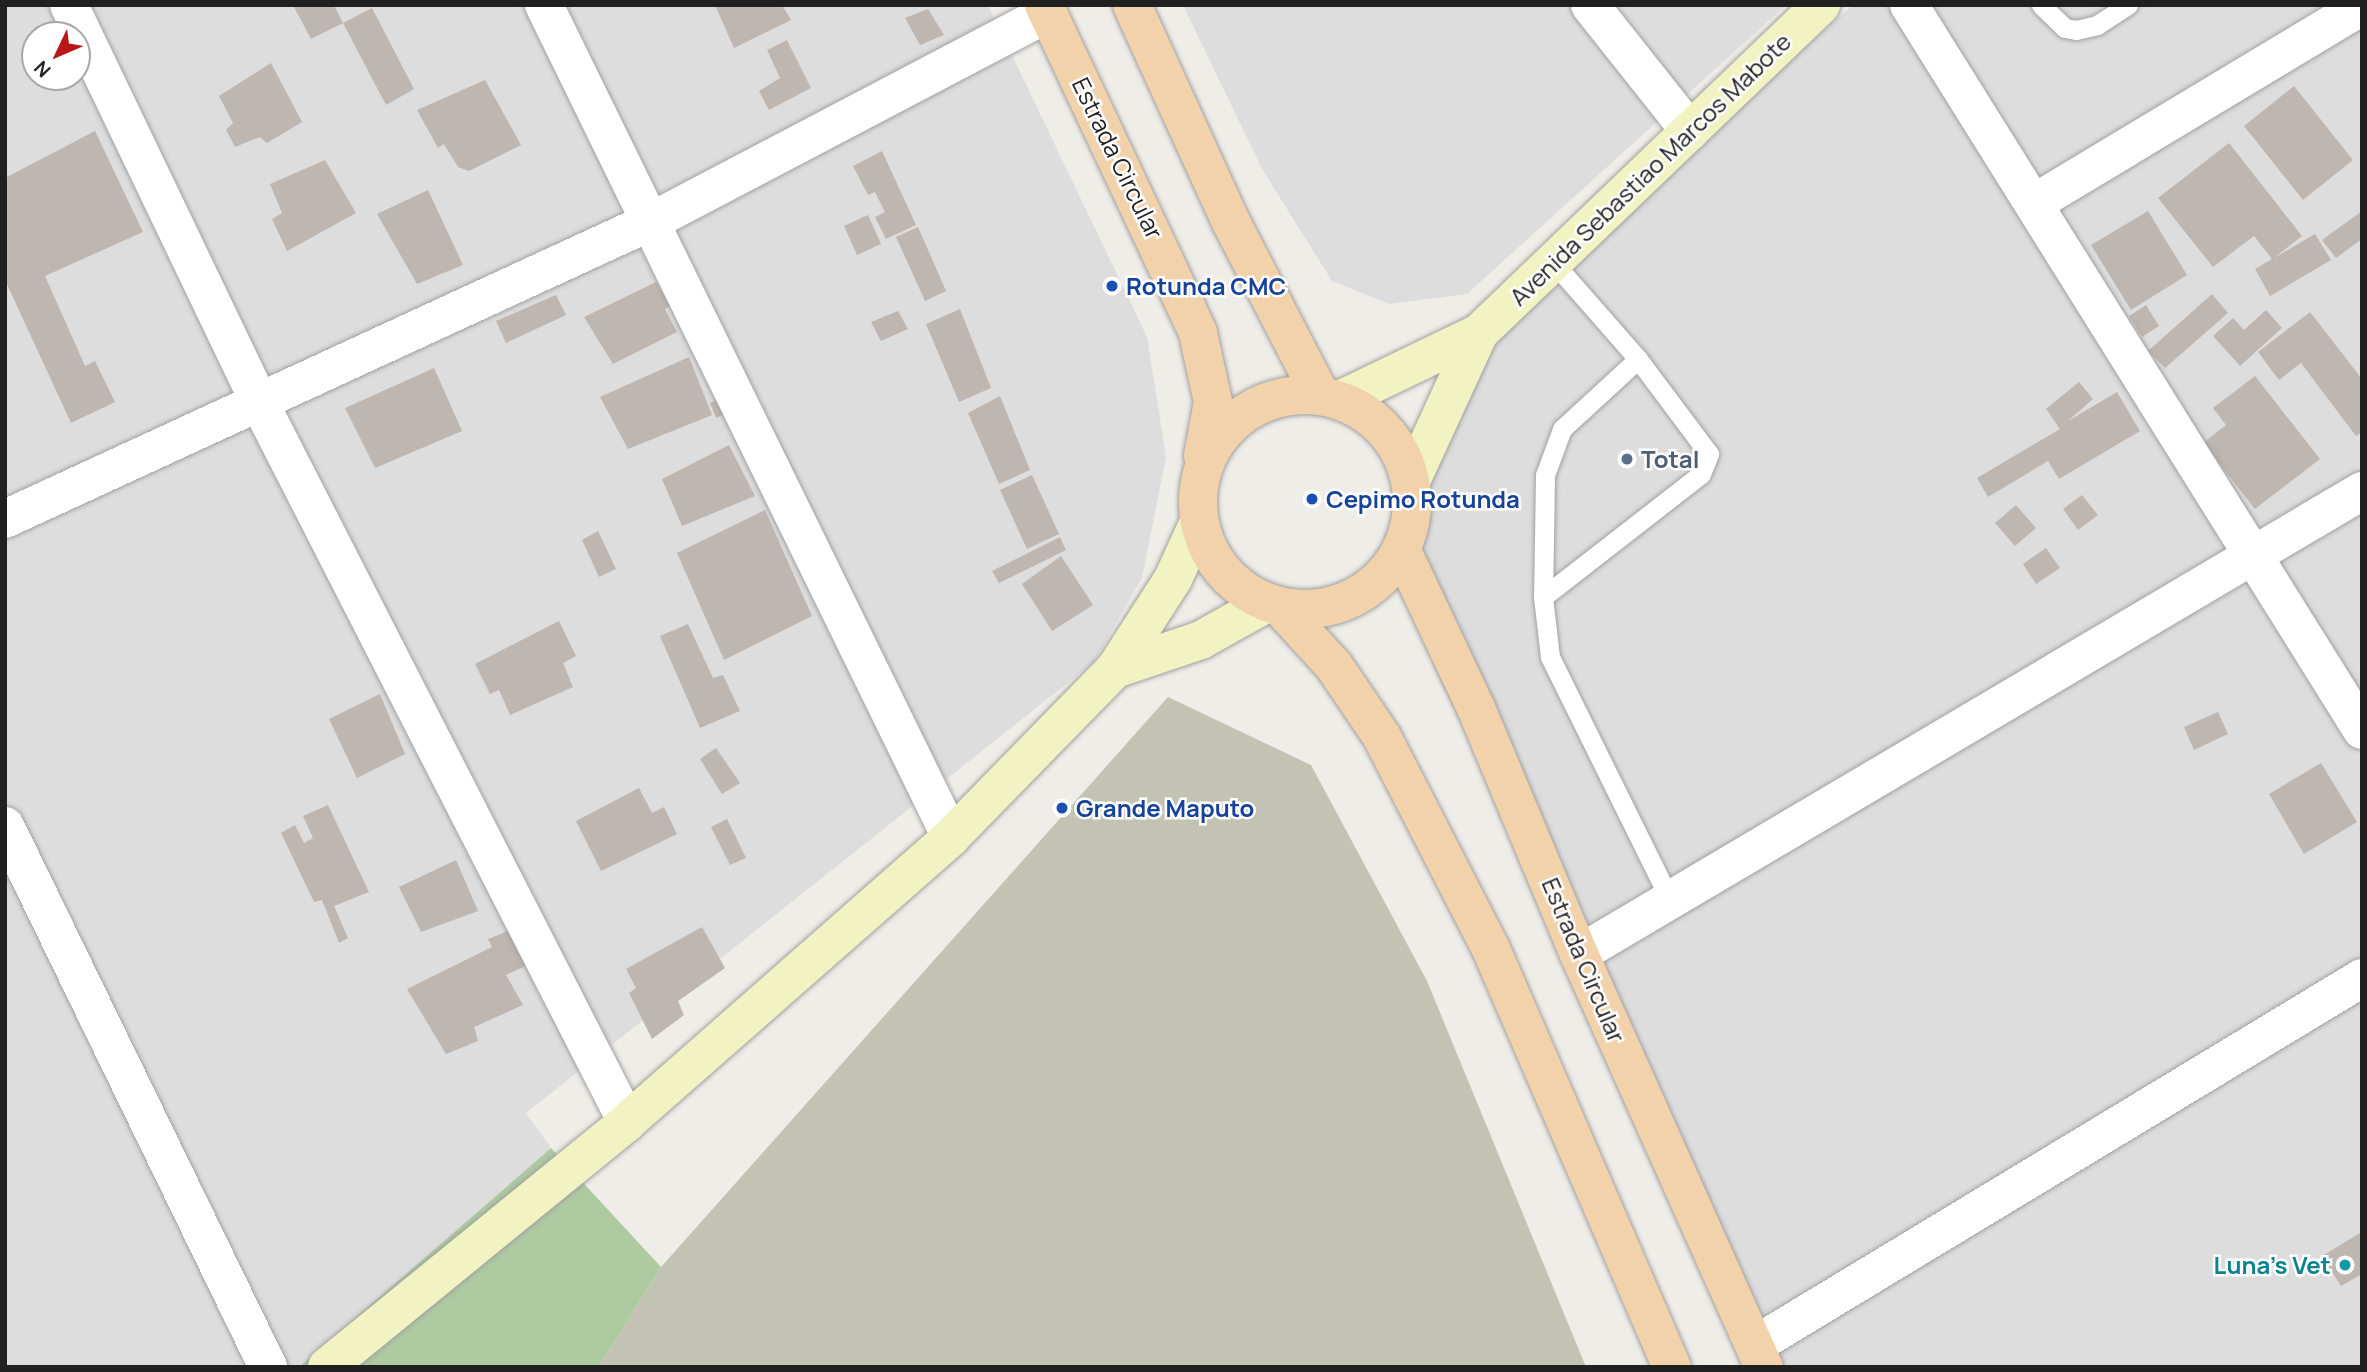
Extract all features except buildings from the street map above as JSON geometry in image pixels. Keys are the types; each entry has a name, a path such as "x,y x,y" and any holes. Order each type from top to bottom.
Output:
{"main road":[{"path":"1132,5 1231,222 1331,398"},
{"name":"Estrada Circular","path":"1046,9 1198,332 1213,402 1200,476"},
{"path":"1273,605 1325,609 1366,591 1403,553 1413,507 1410,481 1397,446 1373,418 1331,398 1281,397 1245,412 1216,439 1200,476 1199,522 1207,548 1222,571 1242,590 1273,605 1334,666 1382,737 1491,949 1672,1367"},
{"name":"Estrada Circular","path":"1403,553 1476,708 1579,954 1760,1356"}],"street":[{"path":"69,5 258,400 627,1122"},
{"path":"544,5 652,221 950,837"},
{"path":"1590,5 1690,131"},
{"name":"Avenida Sebastiao Marcos Mabote","path":"1479,333 1821,5"},
{"path":"1909,5 2036,202 2362,730"},
{"path":"2036,202 2362,5"},
{"path":"5,519 258,400 652,221 1046,9"},
{"path":"1331,398 1479,333"},
{"path":"1410,481 1479,333"},
{"path":"1579,954 2362,491"},
{"path":"327,1367 627,1122 950,837 1115,669 1173,579 1199,522"},
{"path":"1115,669 1201,640 1273,605"},
{"path":"5,826 268,1367"},
{"path":"1760,1356 2362,978"}],"lane":[{"path":"2042,5 2064,28 2076,30 2097,25 2128,5"},
{"path":"1543,597 1701,474 1709,454 1638,359 1553,262"},
{"path":"1638,359 1562,429 1545,475 1543,597 1550,657 1670,900"}],"shaded area":[{"path":"5,5 988,5 1147,337 1166,457 1142,578 1094,662 526,1113 551,1148 299,1367 5,1367"},
{"path":"1183,5 1786,5 1467,294 1389,304 1332,281 1262,169"},
{"path":"1853,5 2362,5 2362,1367 1767,1367 1434,667 1420,528 1461,349"},
{"path":"1168,697 1311,765 1427,981 1586,1367 599,1367 661,1267"}],"green space":[{"path":"551,1148 661,1267 599,1367 299,1367"}],"place":[{"name":"Rotunda CMC","path":"1112,286"},
{"name":"Total","path":"1627,459"},
{"name":"Cepimo Rotunda","path":"1312,499"},
{"name":"Grande Maputo","path":"1062,808"},
{"name":"Luna's Vet","path":"2345,1265"}]}
